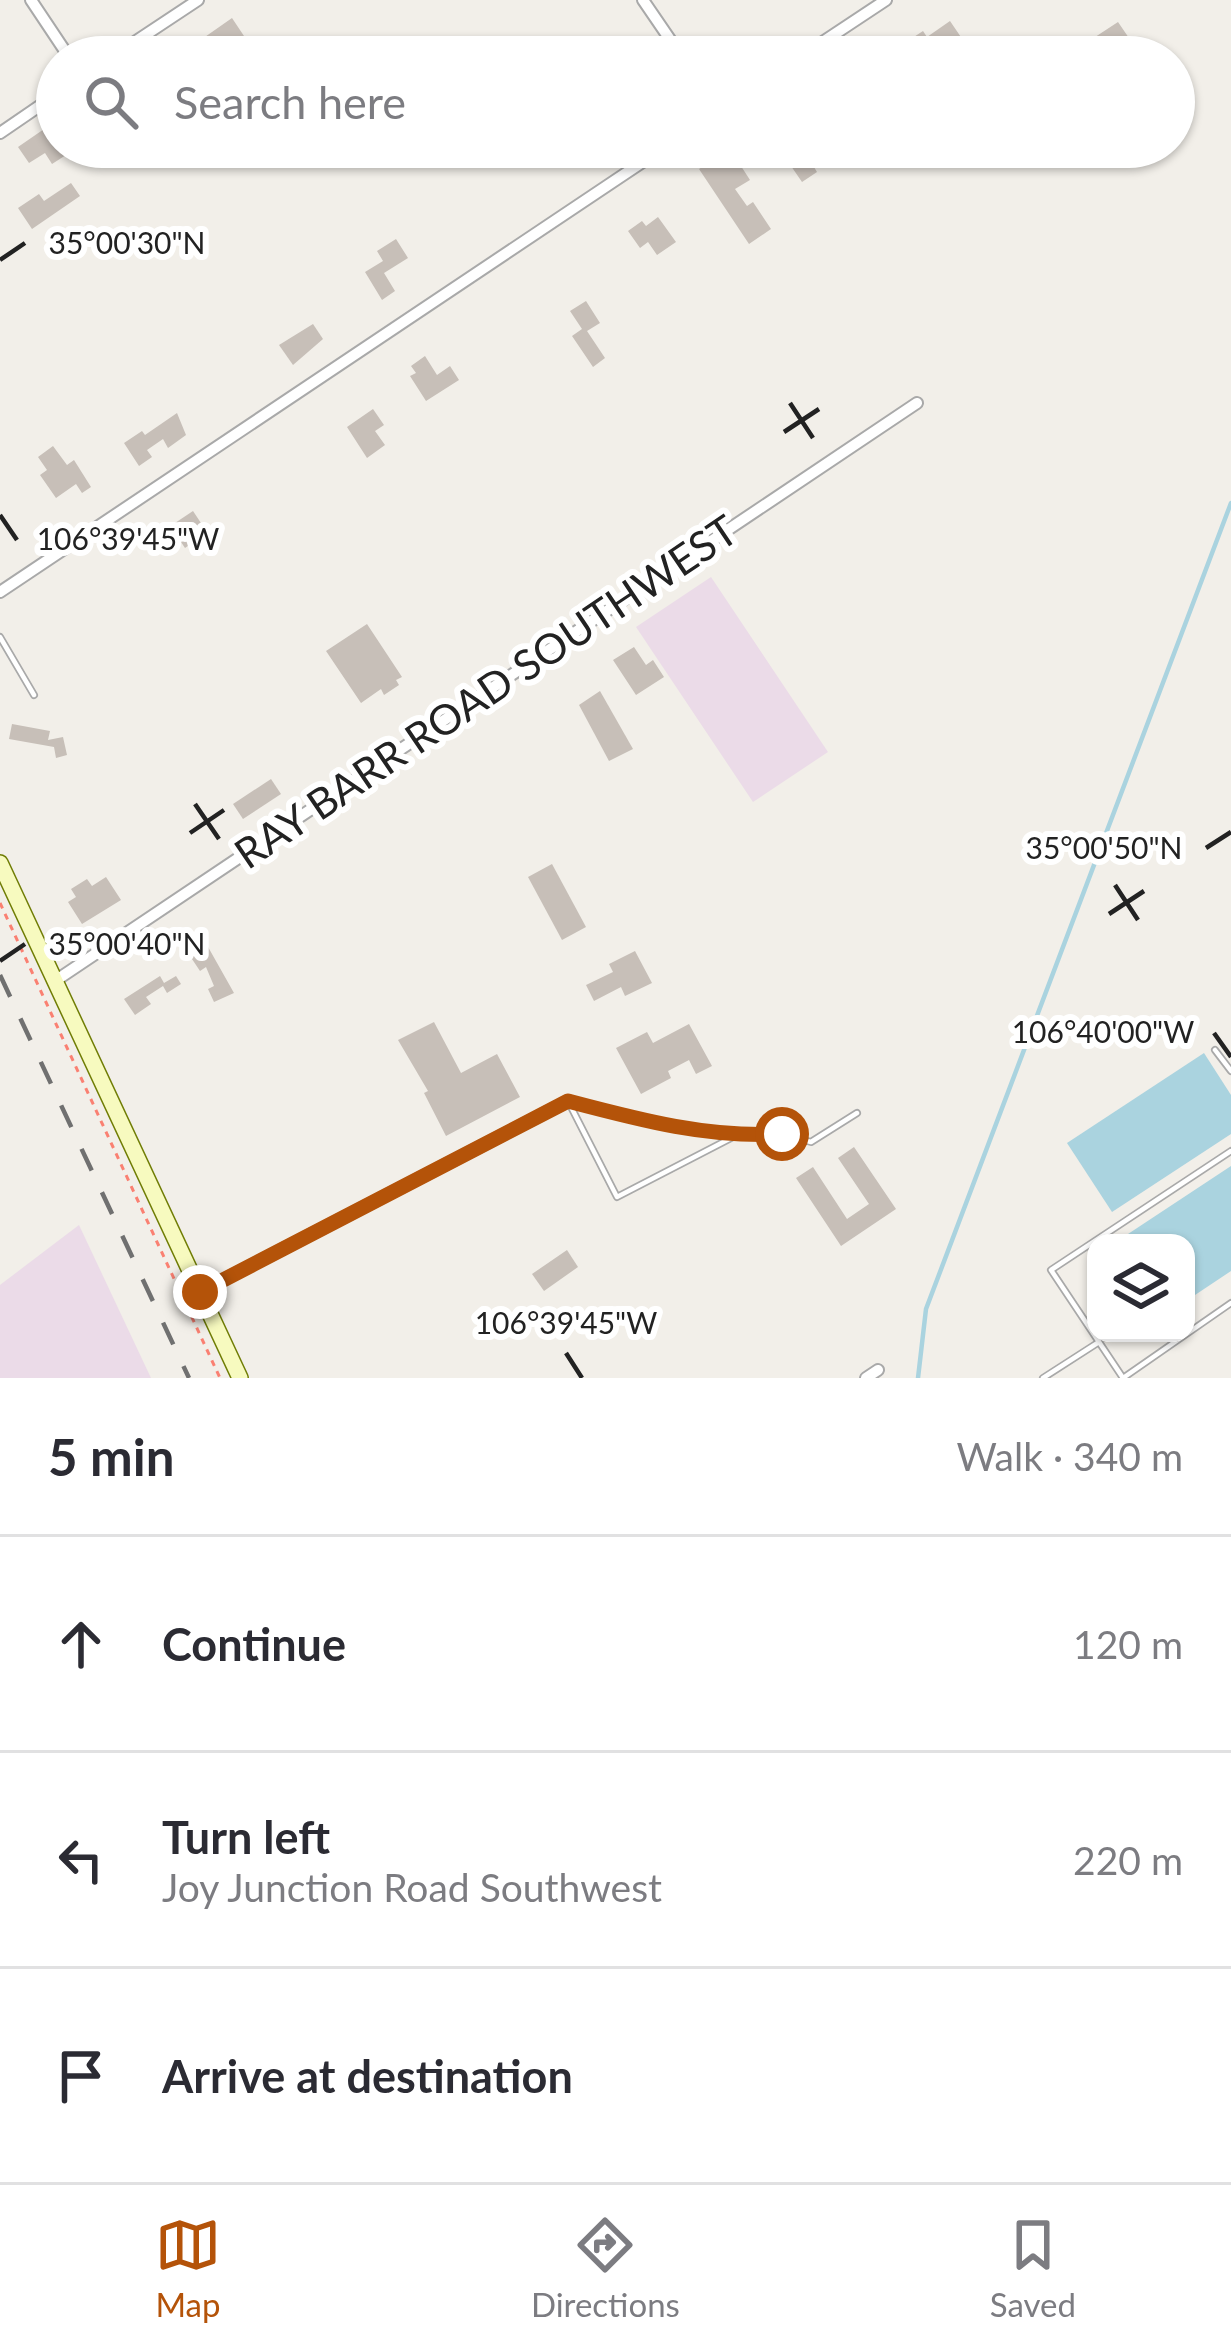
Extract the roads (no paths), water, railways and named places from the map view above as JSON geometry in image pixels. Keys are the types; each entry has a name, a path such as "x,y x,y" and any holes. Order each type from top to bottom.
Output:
{"street":[{"path":"31,0 55,36"},
{"path":"144,36 198,0"},
{"path":"643,0 668,36"},
{"path":"832,36 886,0"},
{"path":"0,133 36,108"},
{"path":"0,592 634,168"},
{"name":"RAY BARR ROAD SOUTHWEST","path":"55,981 917,403"},
{"path":"0,862 240,1378"},
{"path":"200,1292 568,1101"},
{"path":"866,1378 878,1370"}],"lane":[{"path":"0,637 34,695"},
{"path":"1215,1049 1231,1071"},
{"path":"568,1101 617,1197 735,1136"},
{"path":"568,1101 675,1129 735,1136 782,1134 812,1142 857,1114"},
{"path":"1105,1234 1231,1151"},
{"path":"1087,1246 1051,1270 1087,1324"},
{"path":"1043,1378 1099,1342 1123,1378 1231,1303"}],"water":[{"path":"1204,1053 1231,1095 1231,1134 1112,1212 1067,1143"},
{"path":"1231,1166 1231,1271 1195,1295 1195,1234 1128,1234"}],"waterway":[{"path":"918,1378 926,1309 1231,503"}],"railway":[{"path":"0,975 189,1378"}]}
